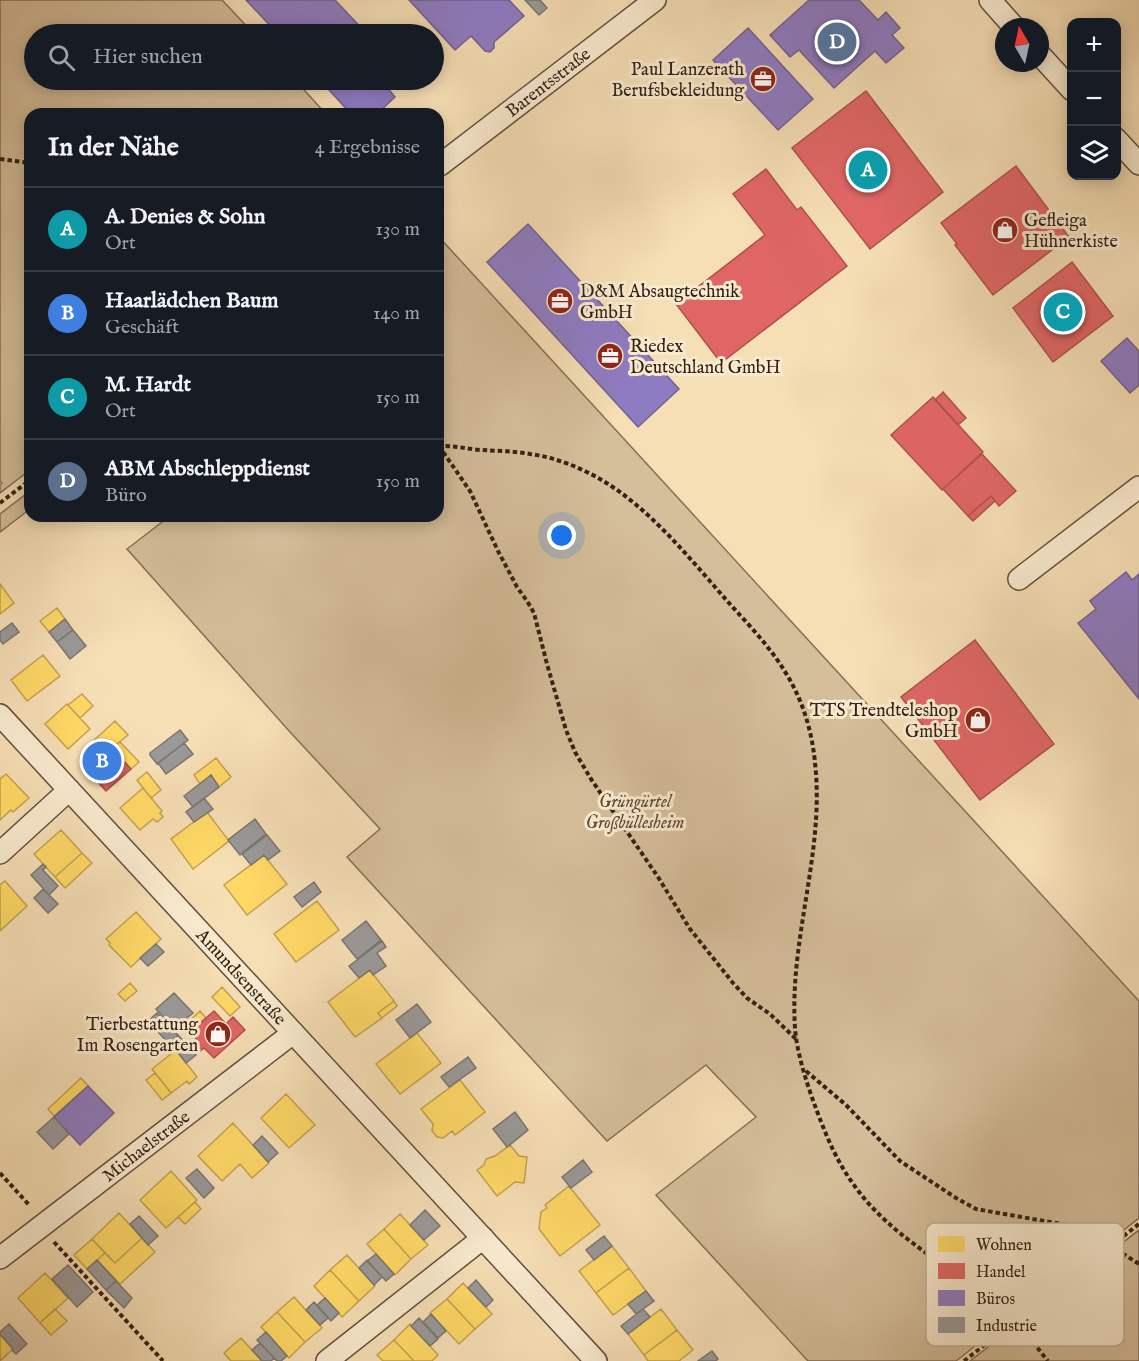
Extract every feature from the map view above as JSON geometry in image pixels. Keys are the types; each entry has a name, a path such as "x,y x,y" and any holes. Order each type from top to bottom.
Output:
{"street":[{"name":"Barentsstraße","path":"444,162 655,0"},
{"path":"990,0 1006,18"},
{"path":"1049,65 1067,85"},
{"path":"1121,144 1139,164"},
{"path":"1019,579 1139,487"},
{"name":"Amundsenstraße","path":"0,715 596,1361"},
{"path":"0,853 69,790"},
{"name":"Michaelstraße","path":"0,1258 293,1033"},
{"path":"327,1361 483,1238"}],"path":[{"path":"0,159 24,162"},
{"path":"444,446 531,454 562,462 598,478 628,499 657,525 766,645 784,669 798,696 810,730 817,785 813,854 799,946 796,985 795,1031 804,1070 830,1143 849,1179 875,1211 926,1253"},
{"path":"444,454 470,491 507,569 534,613 556,698 575,752 690,929 747,998 770,1014 797,1039"},
{"path":"0,503 24,485"},
{"path":"804,1070 846,1105 900,1161 956,1198 976,1209 1056,1223"},
{"path":"0,1173 34,1211 48,1235 163,1361"},
{"path":"1124,1236 1139,1224"},
{"path":"1124,1254 1139,1264"},
{"path":"964,1361 984,1346"},
{"path":"1036,1346 1048,1361"}],"green space":[{"path":"0,0 222,0 245,24 24,24 24,90 304,90 321,108 24,108 24,475 0,493 2,483 0,481"},
{"name":"Grüngürtel Großbüllesheim","path":"444,243 1139,1001 1139,1218 1124,1230 1124,1223 926,1223 926,1346 975,1346 956,1361 808,1361 656,1195 756,1117 706,1065 607,1141 347,857 380,829 127,549 162,522 444,522"},
{"path":"24,496 24,514 0,532 0,514"},
{"path":"1139,1230 1139,1361 970,1361 989,1346 1124,1346 1124,1242"}],"building: Wohnen":[{"path":"0,584 14,603 0,614"},
{"path":"57,608 65,619 49,632 40,621"},
{"path":"43,655 60,676 27,701 11,680"},
{"path":"82,694 93,706 80,718 68,705"},
{"path":"67,704 90,729 68,749 45,724"},
{"path":"115,721 128,735 112,748 106,742 97,750 91,743"},
{"path":"120,742 139,762 131,769 112,748"},
{"path":"216,758 231,777 219,787 211,775 200,784 194,775"},
{"path":"147,772 161,790 151,798 137,780"},
{"path":"6,774 29,798 0,820 0,779"},
{"path":"143,788 162,811 160,813 163,817 157,822 153,819 140,830 120,808"},
{"path":"207,812 229,841 193,869 171,839"},
{"path":"61,830 82,853 55,877 34,854"},
{"path":"82,853 92,863 65,888 55,877"},
{"path":"264,855 287,884 247,915 224,885"},
{"path":"5,881 27,906 0,931 0,885"},
{"path":"317,901 339,930 296,962 274,934"},
{"path":"136,912 161,939 131,967 106,939"},
{"path":"370,970 394,1001 378,1013 382,1018 355,1037 328,1002"},
{"path":"130,983 137,991 125,1001 118,994"},
{"path":"222,987 240,1007 230,1016 212,997"},
{"path":"394,1001 397,1006 382,1018 378,1013"},
{"path":"200,1011 206,1018 190,1032 184,1026"},
{"path":"417,1033 441,1063 400,1094 376,1064"},
{"path":"176,1050 197,1077 189,1084 187,1081 171,1093 152,1069"},
{"path":"155,1073 171,1093 162,1100 146,1080"},
{"path":"81,1078 88,1086 54,1116 48,1109"},
{"path":"460,1080 485,1112 455,1135 452,1131 443,1138 437,1137 432,1131 433,1124 421,1109"},
{"path":"286,1094 315,1125 289,1148 261,1118"},
{"path":"233,1123 269,1163 252,1178 240,1164 222,1181 198,1156"},
{"path":"510,1145 519,1156 527,1157 524,1183 515,1182 497,1196 477,1170 484,1165 486,1159 495,1156"},
{"path":"171,1171 197,1200 166,1228 140,1200"},
{"path":"569,1186 600,1225 560,1256 539,1229 541,1212 547,1208 545,1205"},
{"path":"195,1202 201,1209 185,1224 178,1217"},
{"path":"119,1213 142,1238 115,1263 92,1239"},
{"path":"400,1214 428,1245 411,1259 384,1229"},
{"path":"384,1229 411,1259 395,1275 367,1244"},
{"path":"142,1238 155,1252 120,1284 97,1260 105,1253 115,1263"},
{"path":"92,1239 105,1253 87,1269 74,1255"},
{"path":"612,1246 629,1268 596,1293 579,1271"},
{"path":"347,1255 375,1286 359,1301 330,1270"},
{"path":"629,1268 646,1291 613,1315 596,1293"},
{"path":"330,1270 359,1301 342,1317 314,1286"},
{"path":"45,1273 68,1298 40,1323 18,1298"},
{"path":"463,1283 492,1314 475,1329 447,1299"},
{"path":"294,1297 322,1328 305,1342 277,1312"},
{"path":"447,1299 475,1329 459,1344 430,1313"},
{"path":"55,1309 67,1321 51,1335 40,1323"},
{"path":"661,1309 677,1330 644,1355 628,1334"},
{"path":"277,1312 305,1342 289,1358 261,1327"},
{"path":"410,1324 438,1355 432,1361 414,1361 394,1340"},
{"path":"677,1330 693,1350 679,1361 648,1361 644,1355"},
{"path":"0,1334 13,1349 0,1361"},
{"path":"241,1338 262,1361 231,1361 224,1353"},
{"path":"394,1340 414,1361 383,1361 377,1355"}],"building: Handel":[{"path":"866,91 943,192 870,249 792,148"},
{"name":"Gefleiga Hühnerkiste","path":"1016,166 1069,237 993,295 941,223"},
{"path":"766,169 797,210 801,207 847,266 721,363 676,304 765,235 733,194"},
{"path":"1072,262 1113,316 1053,362 1013,308"},
{"path":"943,392 966,418 958,425 935,400"},
{"path":"933,397 983,452 942,490 891,435"},
{"path":"982,454 1016,491 999,506 991,496 968,516 943,489"},
{"path":"991,496 995,501 973,521 968,516"},
{"name":"TTS Trendteleshop GmbH","path":"975,640 1054,744 980,800 901,697"},
{"path":"106,742 131,769 106,791 81,764"},
{"path":"214,1011 226,1024 233,1017 245,1030 214,1058 204,1048 199,1052 193,1046 198,1041 190,1032"}],"building: Büros":[{"path":"246,0 335,0 358,24 269,24"},
{"path":"409,0 509,0 524,16 494,42 494,48 490,52 485,51 471,36 455,50 444,38 444,24 431,24"},
{"path":"809,0 859,0 878,20 886,12 900,28 892,35 904,48 886,63 875,51 834,88 799,50 790,57 770,35"},
{"name":"Paul Lanzerath Berufsbekleidung","path":"748,28 813,99 778,130 713,60"},
{"path":"329,90 389,90 395,97 383,108 346,108"},
{"path":"528,224 679,389 638,427 487,262"},
{"path":"1127,338 1139,351 1139,385 1130,393 1101,361"},
{"path":"1126,572 1132,580 1139,574 1139,699 1078,623 1096,609 1090,601"},
{"path":"88,1086 114,1113 80,1145 54,1117"}],"building: Industrie":[{"path":"525,0 540,0 547,8 539,15"},
{"path":"65,619 73,630 57,642 49,632"},
{"path":"12,623 19,632 3,644 0,640 0,632"},
{"path":"73,630 86,646 70,659 57,642"},
{"path":"180,730 188,740 157,764 150,753"},
{"path":"184,743 193,754 166,774 158,763"},
{"path":"211,775 219,787 193,807 184,796"},
{"path":"204,798 213,809 194,822 186,812"},
{"path":"255,819 266,834 240,855 228,840"},
{"path":"267,835 280,851 268,860 264,855 251,865 242,854"},
{"path":"43,864 46,867 43,870 58,886 49,895 31,875"},
{"path":"314,882 321,892 302,907 294,897"},
{"path":"43,889 58,904 48,913 34,898"},
{"path":"366,921 381,940 357,959 342,940"},
{"path":"382,941 386,947 377,953 386,966 373,975 370,970 359,978 349,966"},
{"path":"156,944 164,952 148,966 140,958"},
{"path":"174,993 193,1013 174,1029 156,1009"},
{"path":"417,1004 431,1022 410,1038 396,1020"},
{"path":"157,1013 178,1035 169,1044 148,1021"},
{"path":"178,1035 196,1055 186,1063 176,1050 171,1053 166,1046"},
{"path":"468,1057 476,1068 449,1087 441,1077"},
{"path":"515,1112 528,1130 507,1147 493,1129"},
{"path":"54,1117 69,1134 53,1149 37,1132"},
{"path":"262,1136 278,1153 268,1162 253,1145"},
{"path":"583,1160 592,1172 571,1188 562,1177"},
{"path":"197,1169 214,1188 204,1198 186,1178"},
{"path":"425,1210 440,1226 424,1240 410,1225"},
{"path":"139,1216 158,1236 148,1245 130,1224"},
{"path":"604,1236 612,1246 594,1260 586,1250"},
{"path":"376,1254 394,1274 386,1281 367,1261"},
{"path":"97,1260 116,1281 106,1290 87,1269"},
{"path":"367,1260 382,1277 374,1285 359,1268"},
{"path":"68,1265 93,1292 77,1307 52,1279"},
{"path":"476,1280 493,1300 486,1307 468,1288"},
{"path":"116,1281 132,1298 124,1308 106,1290"},
{"path":"646,1291 654,1301 636,1314 628,1304"},
{"path":"325,1298 339,1313 331,1321 317,1305"},
{"path":"314,1302 328,1318 320,1325 306,1310"},
{"path":"643,1309 650,1317 628,1334 621,1326"},
{"path":"431,1314 446,1331 438,1338 423,1322"},
{"path":"419,1318 438,1339 430,1346 411,1326"},
{"path":"9,1324 27,1344 16,1354 0,1334"},
{"path":"266,1332 287,1356 281,1361 277,1361 257,1340"},
{"path":"260,1343 274,1358 271,1361 262,1361 252,1350"},
{"path":"712,1351 718,1359 716,1361 698,1361"}],"place":[{"name":"ABM Abschleppdienst","path":"837,42"},
{"name":"Paul Lanzerath Berufsbekleidung","path":"763,79"},
{"name":"A. Denies & Sohn","path":"868,170"},
{"name":"Gefleiga Hühnerkiste","path":"1005,230"},
{"name":"D&M Absaugtechnik GmbH","path":"560,301"},
{"name":"M. Hardt","path":"1063,312"},
{"name":"Riedex Deutschland GmbH","path":"610,356"},
{"name":"TTS Trendteleshop GmbH","path":"978,720"},
{"name":"Haarlädchen Baum","path":"102,761"},
{"name":"Tierbestattung Im Rosengarten","path":"218,1034"}]}
